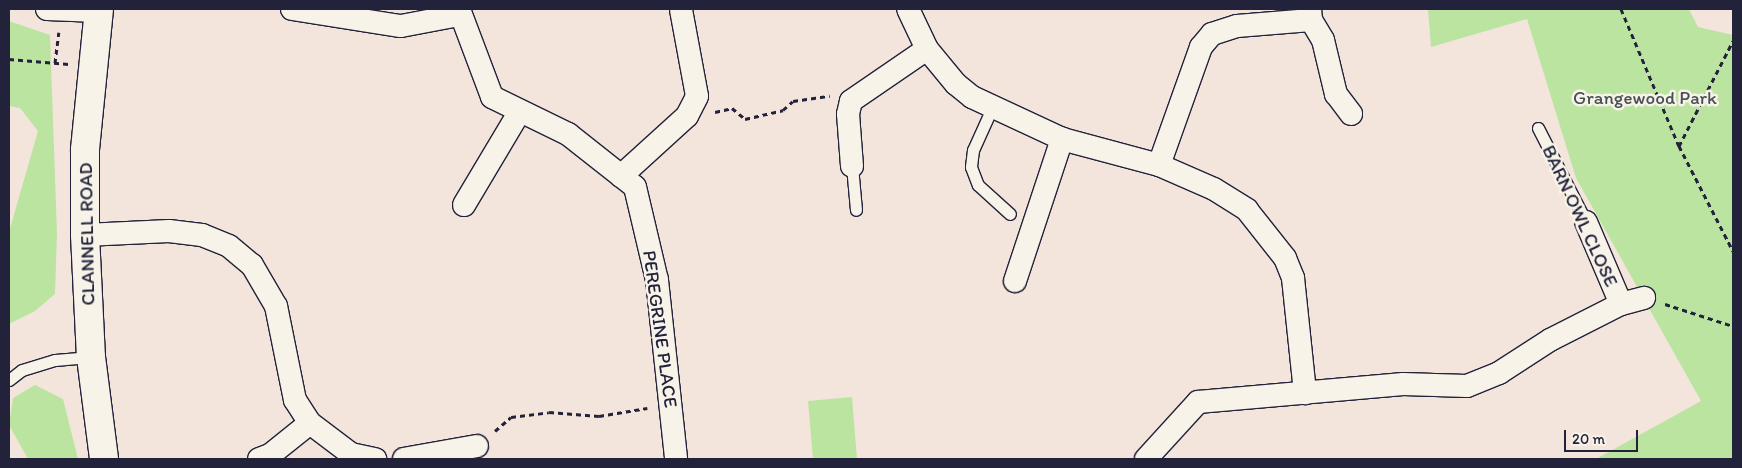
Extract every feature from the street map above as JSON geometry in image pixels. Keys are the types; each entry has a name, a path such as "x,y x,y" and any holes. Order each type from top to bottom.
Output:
{"street":[{"path":"54,9 99,10"},
{"name":"PEREGRINE PLACE","path":"292,9 401,26 459,12 492,97 568,134 635,187 657,280 676,459"},
{"path":"908,9 927,50 956,84 992,108 1062,139 1158,165 1214,189 1247,210 1285,258 1296,294 1305,393"},
{"name":"CLANNELL ROAD","path":"99,10 85,150 85,235 90,357 104,459"},
{"path":"621,176 687,116 696,96 681,10"},
{"path":"1158,165 1201,47 1212,34 1237,26 1311,14 1323,40 1336,94 1351,114"},
{"path":"852,166 848,114 851,101 927,50"},
{"path":"464,205 520,111"},
{"path":"1015,281 1062,139"},
{"name":"BARN OWL CLOSE","path":"1586,222 1621,304"},
{"path":"85,235 169,231 202,235 229,246 252,265 276,306 296,400 310,423 351,454 374,459"},
{"name":"BARN OWL CLOSE","path":"1146,459 1198,402 1404,384 1467,386 1498,373 1550,340 1621,304 1644,298"},
{"path":"259,459 270,455 310,423"},
{"path":"404,459 477,446"}],"lane":[{"path":"992,108 973,150 971,167 978,185 1010,214"},
{"name":"BARN OWL CLOSE","path":"1538,128 1586,222"},
{"path":"852,166 856,210"},
{"path":"9,380 22,370 55,360 90,357"}],"path":[{"path":"54,9 55,63"},
{"path":"1621,9 1680,146 1733,251"},
{"path":"1680,146 1733,41"},
{"path":"9,60 92,65"},
{"path":"691,108 702,114 732,108 745,119 783,110 793,102 837,95 851,101"},
{"path":"1644,298 1733,326"},
{"path":"477,446 511,418 549,412 599,416 670,404"}],"green space":[{"name":"Grangewood Park","path":"1428,9 1689,9 1698,27 1733,35 1733,459 1596,459 1701,401 1576,178 1527,19 1431,47"},
{"path":"9,21 50,35 57,234 55,294 35,311 9,324 9,232 38,131 20,108 9,106"},
{"path":"35,385 63,399 78,459 28,459 9,425 13,398"},
{"path":"852,397 857,459 813,459 808,401"}]}
